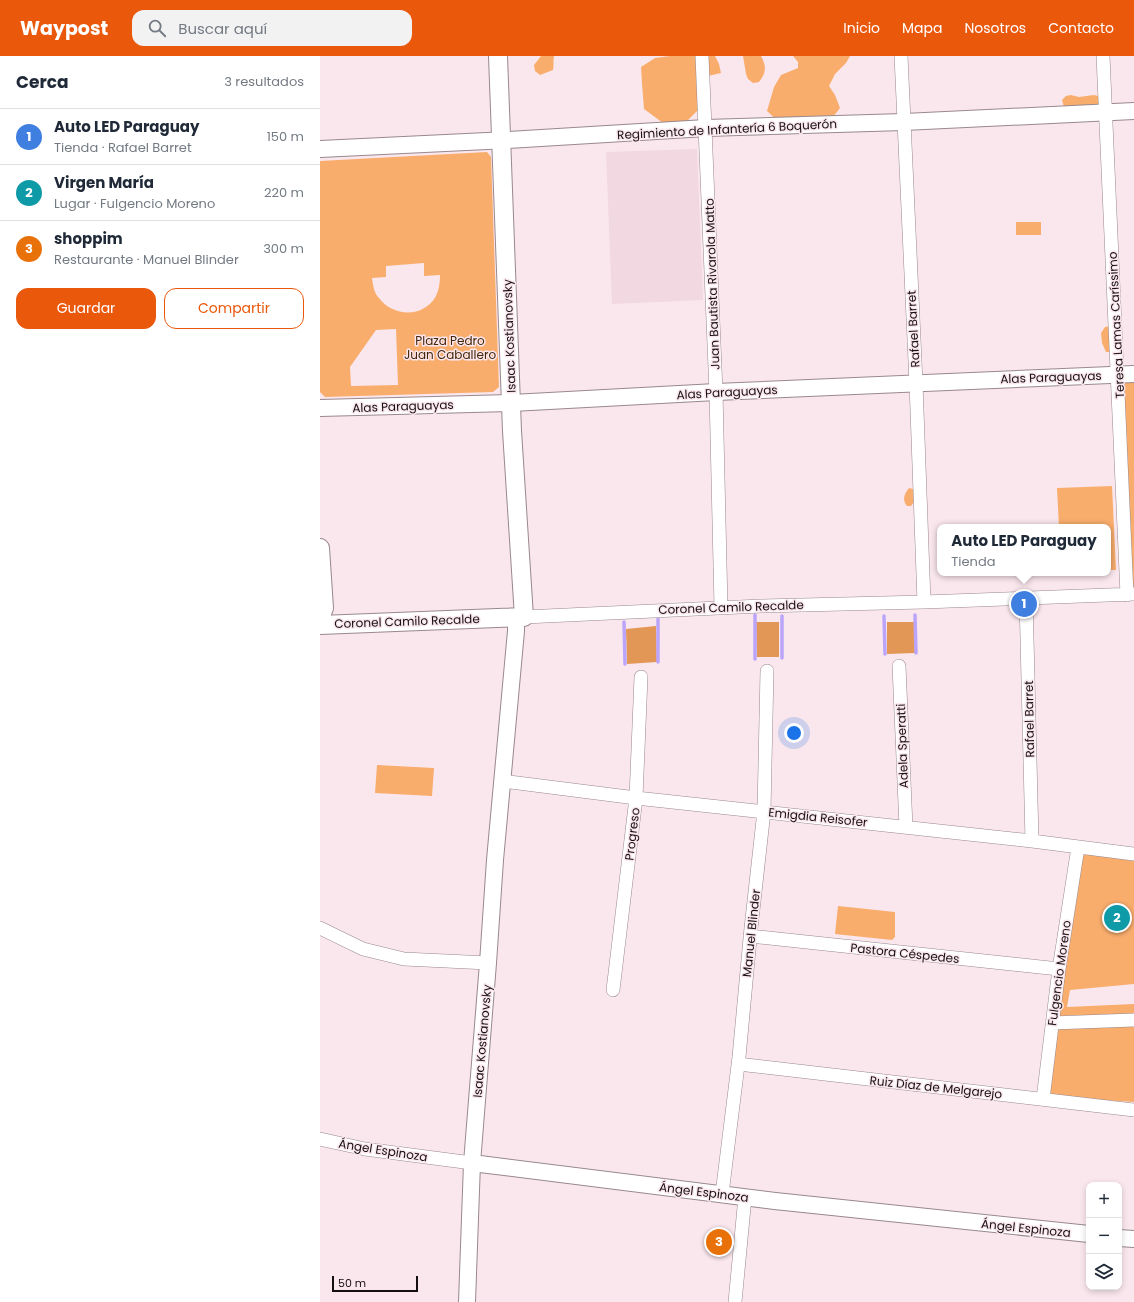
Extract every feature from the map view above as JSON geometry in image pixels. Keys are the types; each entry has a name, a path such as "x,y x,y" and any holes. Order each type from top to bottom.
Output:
{"main road":[{"name":"Isaac Kostianovsky","path":"498,56 520,617"},
{"path":"320,548 324,608 322,625"},
{"name":"Coronel Camilo Recalde","path":"322,625 520,617"}],"street":[{"name":"Juan Bautista Rivarola Matto","path":"702,56 716,392 721,607"},
{"name":"Rafael Barret","path":"901,56 916,383 924,602"},
{"name":"Teresa Lamas Caríssimo","path":"1103,56 1105,112 1126,374 1131,594"},
{"name":"Regimiento de Infantería 6 Boquerón","path":"320,149 502,141 706,128 904,122 1134,111"},
{"name":"Alas Paraguayas","path":"320,408 512,403 716,392 1126,374"},
{"name":"Coronel Camilo Recalde","path":"520,617 721,607 924,602 1131,594"},
{"name":"Rafael Barret","path":"1026,598 1032,841"},
{"name":"Isaac Kostianovsky","path":"467,1302 472,1163 495,860 516,631 520,617"},
{"name":"Adela Speratti","path":"899,666 906,827"},
{"name":"Manuel Blinder","path":"722,1194 738,1064 764,811 767,671"},
{"name":"Progreso","path":"613,990 636,798 641,678"},
{"name":"Emigdia Reisofer","path":"502,781 636,798 1032,841 1134,854"},
{"name":"Fulgencio Moreno","path":"1043,1099 1059,969 1078,847"},
{"path":"320,928 363,949 404,960 488,963"},
{"name":"Pastora Céspedes","path":"750,936 1059,969"},
{"path":"1052,1023 1134,1020"},
{"name":"Ruiz Díaz de Melgarejo","path":"738,1064 1134,1110"},
{"name":"Ángel Espinoza","path":"320,1139 365,1149 745,1197 1086,1234"},
{"path":"735,1302 745,1197"},
{"path":"1122,1238 1134,1239"}],"shaded area":[{"path":"697,149 703,300 612,304 606,152"},
{"path":"756,622 779,622 779,657 757,657"},
{"path":"887,622 914,622 915,653 887,654"},
{"path":"656,626 657,662 627,664 626,629"}],"green space":[{"path":"541,56 554,56 553,70 540,75 535,71 534,65"},
{"path":"670,56 715,56 721,73 699,78 699,109 687,121 663,123 644,109 641,67 655,58"},
{"path":"743,56 761,56 765,70 759,82 753,83 748,79"},
{"path":"793,56 850,56 846,63 835,74 829,86 835,95 840,108 833,117 783,126 767,111 774,87 781,75 798,68 798,62"},
{"path":"1071,95 1079,97 1094,95 1098,96 1104,107 1064,107 1062,100 1066,96"},
{"name":"Plaza Pedro Juan Caballero","path":"487,152 491,157 499,387 493,392 325,397 320,392 320,161","holes":["424,263 424,276 440,275 436,296 431,303 424,308 416,311 400,312 392,309 377,296 372,278 386,277 386,266","396,329 398,385 351,386 350,367 376,330"]},
{"path":"1016,222 1041,222 1041,235 1016,235"},
{"path":"1111,326 1112,352 1106,352 1102,343 1101,333 1105,327"},
{"path":"1134,380 1134,590 1133,590 1121,381"},
{"path":"1112,486 1116,570 1111,570 1111,524 1059,524 1057,488"},
{"path":"909,488 913,489 915,498 911,506 907,506 904,502 904,497"},
{"path":"377,765 434,768 432,796 375,793"},
{"path":"1086,854 1134,861 1134,984 1070,990 1067,1007 1134,1004 1134,1014 1060,1016 1058,1013 1083,856"},
{"path":"838,906 895,912 895,937 892,940 835,934"},
{"path":"1134,1026 1134,1102 1049,1097 1056,1030"}],"waterway":[{"path":"755,615 755,659"},
{"path":"915,615 916,653"},
{"path":"782,616 782,658"},
{"path":"884,616 885,654"},
{"path":"658,619 658,662"},
{"path":"624,622 625,664"}],"place":[{"name":"Auto LED Paraguay","path":"1024,604"},
{"name":"Virgen María","path":"1117,918"},
{"name":"shoppim","path":"719,1242"}]}
